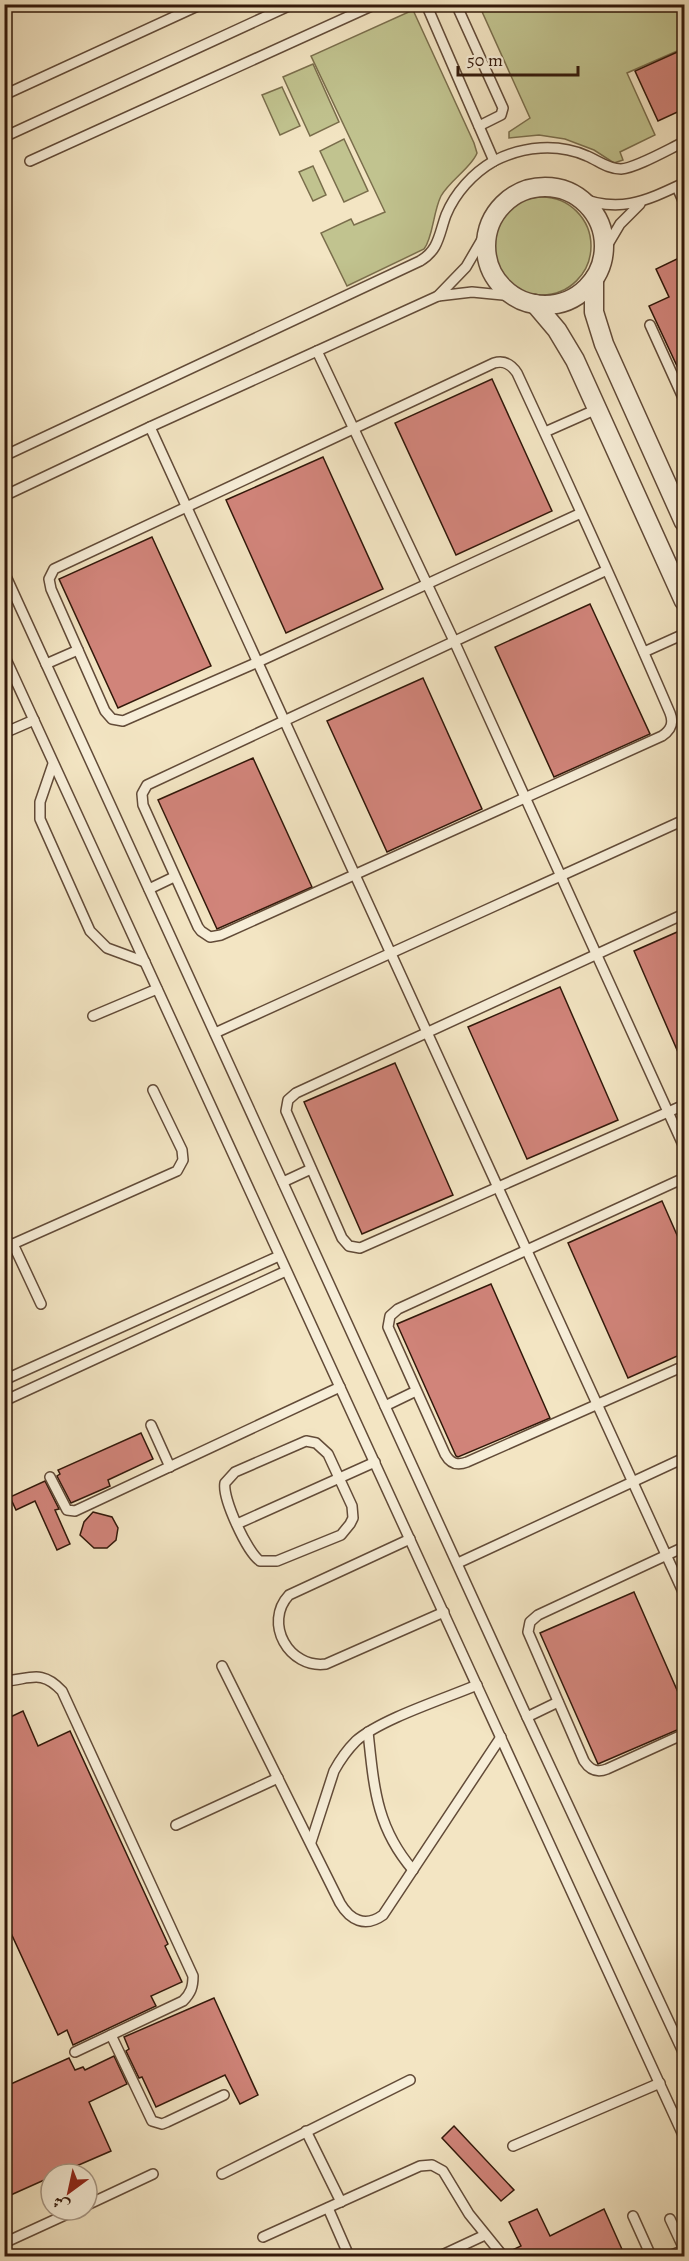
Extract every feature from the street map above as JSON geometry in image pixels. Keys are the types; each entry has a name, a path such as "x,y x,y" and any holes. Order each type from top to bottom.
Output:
{"street":[{"path":"532,188 554,188 575,196 597,219 602,235 604,251 594,279 582,292 552,305 535,304 513,296 493,275 487,261 487,231 496,212 512,197 532,188"},
{"path":"594,279 594,312 598,328 684,520"},
{"path":"535,304 567,344 684,601"}],"lane":[{"path":"4,95 202,4"},
{"path":"4,137 293,4"},
{"path":"30,161 376,4"},
{"path":"426,4 494,161"},
{"path":"456,4 504,108 501,115 479,126"},
{"path":"4,456 420,261 434,250 438,243 446,216 455,198 467,183 494,161 533,149 551,148 586,156 610,168 625,169 684,142"},
{"path":"575,196 608,206 626,206 643,202 681,185 684,203"},
{"path":"604,251 620,224 643,202"},
{"path":"438,296 466,267 487,231"},
{"path":"4,496 438,296 472,292 513,296"},
{"path":"650,325 684,400"},
{"path":"317,351 427,582 684,1147"},
{"path":"581,513 128,720 117,721 108,716 105,711 51,589 49,579 51,574 59,566 500,362 505,362 514,368 545,432 644,652 672,718 667,733 526,798 216,937 210,937 201,931 174,878 143,805 144,789 152,782 607,570"},
{"path":"545,432 597,409"},
{"path":"150,427 684,1594"},
{"path":"4,572 527,1717 684,2054"},
{"path":"644,652 684,634"},
{"path":"46,664 78,650"},
{"path":"4,656 684,2138"},
{"path":"4,684 15,679"},
{"path":"4,733 34,720"},
{"path":"53,765 40,802 40,819 90,931 107,948 145,962"},
{"path":"215,1033 684,820"},
{"path":"149,889 174,878"},
{"path":"684,914 291,1096 286,1105 286,1111 342,1238 354,1248 365,1246 684,1105"},
{"path":"93,1016 157,989"},
{"path":"41,1304 9,1246 177,1171 183,1160 182,1150 153,1090"},
{"path":"283,1182 311,1169"},
{"path":"684,1178 398,1309 390,1316 388,1322 390,1332 447,1459 457,1464 467,1462 684,1366"},
{"path":"4,1380 279,1256"},
{"path":"4,1401 286,1271"},
{"path":"56,1357 63,1373"},
{"path":"50,1477 67,1510 72,1512 340,1388"},
{"path":"385,1406 416,1391"},
{"path":"151,1425 170,1467"},
{"path":"311,1441 325,1449 339,1478 353,1512 350,1524 341,1535 277,1561 266,1563 255,1558 251,1553 224,1494 225,1483 235,1472 301,1443 311,1441"},
{"path":"458,1563 684,1458"},
{"path":"237,1524 375,1462"},
{"path":"410,1539 289,1595 278,1615 280,1630 294,1655 309,1664 318,1665 326,1664 444,1612"},
{"path":"684,1547 538,1615 530,1622 528,1632 587,1766 597,1771 607,1770 684,1734"},
{"path":"222,1666 344,1909 359,1922 372,1921 383,1915 501,1737"},
{"path":"4,1681 40,1677 56,1684 62,1691 193,1976 190,1994 183,2001 75,2052"},
{"path":"311,1842 334,1771 347,1751 368,1732 477,1685"},
{"path":"527,1717 558,1702"},
{"path":"368,1732 374,1789 380,1816 393,1844 413,1870"},
{"path":"176,1826 278,1778"},
{"path":"111,2035 152,2121 167,2122 224,2095"},
{"path":"222,2174 410,2080"},
{"path":"513,2146 660,2083"},
{"path":"306,2131 341,2202"},
{"path":"263,2237 420,2166 432,2165 443,2171 469,2214 503,2256"},
{"path":"99,2199 153,2174"},
{"path":"328,2208 349,2256"},
{"path":"633,2217 651,2256"},
{"path":"669,2256 684,2249 670,2219"},
{"path":"4,2243 50,2222"},
{"path":"441,2256 485,2235"}],"green space":[{"path":"479,5 684,5 684,48 627,73 655,135 620,152 623,160 614,163 594,150 565,139 539,135 509,138 509,132 530,118"},
{"path":"413,10 477,153 471,163 441,196 424,249 347,286 321,233 351,219 354,225 385,212 311,56"},
{"path":"313,64 339,122 310,136 283,77"},
{"path":"282,87 300,126 280,135 262,95"},
{"path":"344,139 368,191 344,202 320,151"},
{"path":"313,166 326,195 313,201 299,172"},
{"path":"542,197 561,201 576,212 587,227 591,246 587,265 576,280 561,291 542,295 523,291 508,280 497,265 493,246 497,227 508,212 523,201"}],"building":[{"path":"684,49 684,109 658,121 635,71"},
{"path":"681,257 684,264 684,381 649,306 669,297 656,269"},
{"path":"492,379 552,511 456,555 395,423"},
{"path":"323,457 383,589 286,633 226,500"},
{"path":"152,537 211,666 118,708 59,579"},
{"path":"590,604 650,734 554,777 495,647"},
{"path":"423,678 482,809 387,852 327,721"},
{"path":"253,758 312,887 217,929 158,800"},
{"path":"684,929 684,1066 634,951"},
{"path":"560,987 618,1120 527,1159 468,1027"},
{"path":"395,1063 453,1195 362,1234 304,1102"},
{"path":"662,1201 684,1251 684,1353 628,1378 568,1243"},
{"path":"491,1284 550,1418 458,1457 397,1324"},
{"path":"141,1433 153,1459 108,1480 110,1486 71,1503 57,1476 60,1474 58,1470"},
{"path":"45,1481 59,1509 55,1510 70,1544 57,1550 35,1501 16,1510 10,1497"},
{"path":"93,1512 112,1517 118,1528 116,1540 107,1548 94,1548 80,1535 84,1522"},
{"path":"634,1592 684,1706 684,1727 598,1764 540,1633"},
{"path":"23,1711 38,1746 70,1731 168,1944 165,1946 182,1982 151,1996 156,2006 73,2045 67,2030 58,2035 4,1918 4,1720"},
{"path":"214,1998 258,2095 240,2104 225,2075 156,2107 142,2077 139,2078 126,2051 129,2049 124,2037"},
{"path":"114,2056 127,2084 89,2102 111,2151 86,2162 39,2162 39,2182 4,2198 4,2087 69,2058 75,2070 83,2067 85,2070"},
{"path":"454,2126 514,2190 501,2201 442,2138"},
{"path":"537,2209 550,2236 604,2209 625,2256 510,2256 508,2252 521,2246 509,2222"}]}
